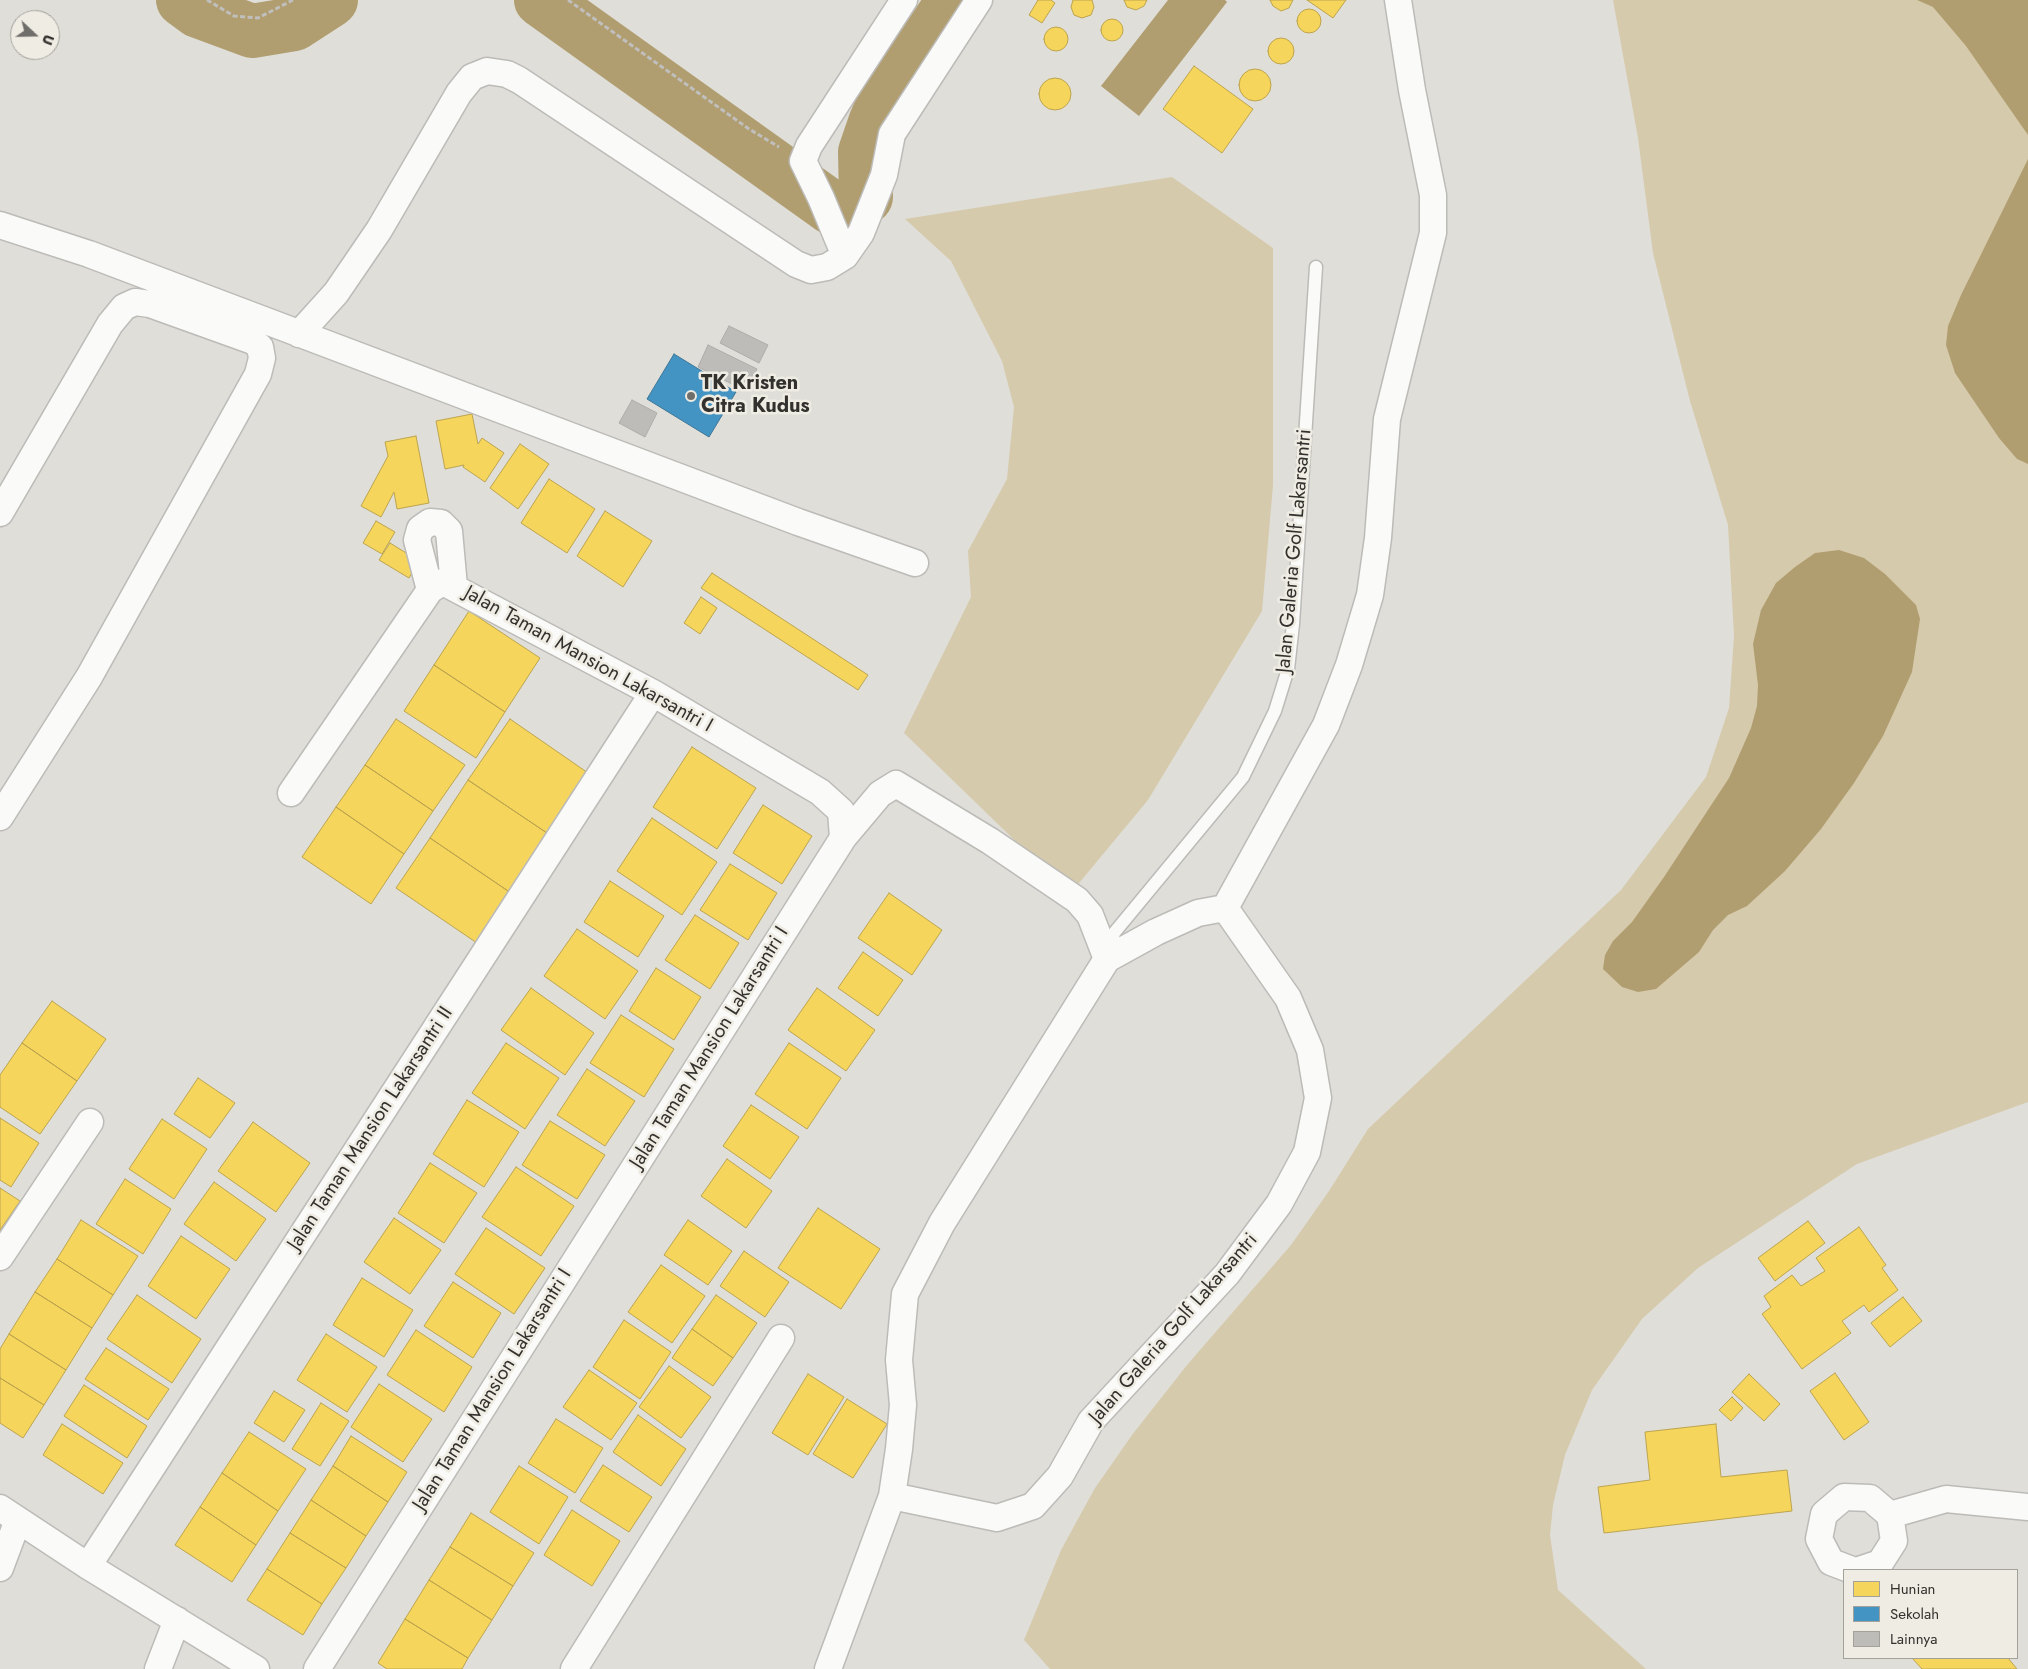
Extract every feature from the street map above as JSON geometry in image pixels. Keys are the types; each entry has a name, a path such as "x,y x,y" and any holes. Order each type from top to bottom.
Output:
{"street":[{"path":"841,246 822,198 803,162 809,146 904,0"},
{"path":"299,334 336,293 379,230 459,93 472,77 487,70 507,74 519,80 796,264 811,270 827,267 841,246 861,233 884,175 892,134 978,0"},
{"path":"1225,908 1326,725 1349,665 1370,595 1378,538 1387,419 1433,233 1433,195 1412,90 1398,0"},
{"path":"0,225 89,254 798,522 915,563"},
{"path":"0,513 110,324 124,307 135,302 150,304 253,341 260,347 262,358 258,374 89,677 0,817"},
{"name":"Jalan Taman Mansion Lakarsantri I","path":"291,793 442,586 653,693 820,792 841,811 842,838 316,1669"},
{"name":"Jalan Taman Mansion Lakarsantri II","path":"88,1566 653,693"},
{"path":"842,838 880,794 896,784 990,841 1077,900 1090,915 1107,959"},
{"name":"Jalan Galeria Golf Lakarsantri","path":"828,1669 892,1496 903,1405 899,1360 904,1294 942,1223 1107,959 1156,932 1198,913 1225,908 1288,998 1310,1050 1318,1098 1307,1152 1279,1204 1227,1274 1091,1421 1060,1476 1033,1506 997,1518 892,1496"},
{"path":"0,1256 90,1122"},
{"path":"574,1669 781,1338"},
{"path":"1849,1569 1831,1562 1819,1540 1824,1514 1844,1497 1870,1498 1890,1515 1894,1541 1880,1563 1862,1569"},
{"path":"1890,1515 1946,1499 2028,1507"},
{"path":"0,1568 9,1514 88,1566 256,1669"},
{"path":"158,1669 177,1620"}],"lane":[{"name":"Jalan Galeria Golf Lakarsantri","path":"1107,959 1114,933 1244,776 1275,710 1288,669 1293,624 1316,267"}],"path":[{"path":"207,0 234,16 258,18 293,0"},
{"path":"568,0 749,129 803,162"}],"shaded area":[{"path":"1168,0 1225,0 1227,2 1139,116 1101,86"},
{"path":"1613,0 2028,0 2028,1102 1857,1164 1698,1268 1642,1319 1592,1390 1565,1455 1553,1505 1550,1535 1558,1590 1646,1669 1050,1669 1024,1640 1061,1550 1095,1488 1132,1435 1187,1365 1291,1245 1329,1191 1368,1129 1621,890 1706,777 1729,708 1734,636 1728,525 1690,401 1653,253 1638,138"},
{"path":"1917,0 2028,0 2028,135 1966,46 1933,7"},
{"path":"2028,159 2028,464 2017,459 1999,438 1955,373 1946,345 1948,326 1961,295"},
{"path":"1172,177 1273,248 1273,485 1262,611 1148,800 1070,894 904,733 971,597 968,551 1007,479 1014,407 1002,361 951,261 905,219"},
{"path":"1839,550 1864,558 1885,574 1916,605 1920,619 1912,672 1883,736 1854,783 1821,829 1785,871 1747,906 1728,915 1713,930 1699,952 1656,989 1638,992 1622,987 1603,969 1605,955 1613,941 1632,922 1664,877 1729,778 1751,728 1757,706 1758,685 1753,644 1761,610 1776,583 1795,567 1815,553"}],"building: Hunian":[{"path":"1038,0 1051,0 1055,3 1042,23 1029,15"},
{"path":"1073,0 1092,0 1094,7 1091,15 1082,18 1074,15 1071,7"},
{"path":"1124,0 1147,0 1144,6 1136,10 1127,7"},
{"path":"1270,0 1293,0 1289,8 1281,11 1273,6"},
{"path":"1307,0 1346,0 1333,18"},
{"path":"1309,9 1317,13 1321,21 1317,29 1309,33 1301,29 1297,21 1301,13"},
{"path":"1112,19 1120,22 1123,30 1120,38 1112,41 1104,38 1101,30 1104,22"},
{"path":"1056,27 1061,28 1067,34 1067,44 1061,50 1056,51 1051,50 1045,44 1044,39 1045,34 1051,28"},
{"path":"1281,38 1290,42 1294,51 1290,60 1281,64 1272,60 1268,51 1272,42"},
{"path":"1194,66 1253,109 1222,153 1163,109"},
{"path":"1255,69 1266,74 1271,85 1266,96 1255,101 1244,96 1239,85 1244,74"},
{"path":"1055,78 1067,82 1071,94 1067,106 1055,110 1043,106 1039,94 1043,82"},
{"path":"472,414 478,444 482,438 504,453 485,482 463,467 464,465 445,469 436,421"},
{"path":"416,436 429,503 397,509 394,492 381,517 361,506 388,456 385,442"},
{"path":"520,444 549,464 518,509 490,488"},
{"path":"549,479 595,509 567,553 521,523"},
{"path":"605,511 652,541 623,587 577,556"},
{"path":"376,521 395,532 382,554 363,543"},
{"path":"390,543 419,561 409,578 379,560"},
{"path":"712,573 868,675 858,690 701,588"},
{"path":"701,597 717,608 700,634 684,623"},
{"path":"469,611 540,658 505,712 434,665"},
{"path":"434,665 505,712 476,758 404,711"},
{"path":"396,719 465,765 433,811 365,765"},
{"path":"510,719 591,775 550,835 468,780"},
{"path":"692,747 756,788 717,849 653,807"},
{"path":"365,765 433,811 404,854 336,807"},
{"path":"468,780 550,835 511,893 430,838"},
{"path":"763,805 812,836 782,884 733,853"},
{"path":"336,807 404,854 371,904 302,857"},
{"path":"652,818 717,862 682,915 617,871"},
{"path":"430,838 511,893 477,943 396,888"},
{"path":"730,864 777,893 748,940 700,910"},
{"path":"610,881 664,916 638,957 584,922"},
{"path":"889,893 942,930 912,975 858,938"},
{"path":"695,915 739,943 710,989 665,960"},
{"path":"577,929 638,971 605,1019 544,976"},
{"path":"863,952 903,980 878,1016 838,988"},
{"path":"656,968 701,997 674,1040 629,1011"},
{"path":"531,988 594,1033 565,1075 501,1030"},
{"path":"817,988 875,1030 846,1071 788,1030"},
{"path":"52,1001 106,1039 77,1081 22,1043"},
{"path":"621,1015 674,1049 644,1097 590,1063"},
{"path":"22,1043 77,1081 40,1134 0,1107 0,1075"},
{"path":"506,1043 559,1078 525,1129 472,1093"},
{"path":"789,1043 841,1078 807,1129 755,1094"},
{"path":"587,1069 635,1101 605,1146 557,1115"},
{"path":"198,1078 235,1103 210,1138 174,1114"},
{"path":"467,1100 519,1132 484,1187 433,1154"},
{"path":"751,1105 799,1137 770,1179 723,1146"},
{"path":"0,1118 39,1143 11,1187 0,1180"},
{"path":"162,1119 207,1149 174,1199 129,1169"},
{"path":"550,1121 605,1155 577,1199 522,1165"},
{"path":"253,1122 310,1163 276,1212 218,1171"},
{"path":"727,1159 772,1191 746,1228 701,1196"},
{"path":"430,1163 477,1193 444,1243 398,1213"},
{"path":"516,1167 574,1206 541,1256 482,1217"},
{"path":"125,1179 171,1209 143,1254 96,1224"},
{"path":"214,1182 266,1219 236,1261 184,1224"},
{"path":"0,1188 20,1201 0,1230"},
{"path":"818,1208 880,1249 841,1309 778,1268"},
{"path":"394,1218 441,1250 410,1294 364,1262"},
{"path":"81,1220 138,1256 113,1295 57,1259"},
{"path":"688,1220 732,1251 708,1285 664,1255"},
{"path":"1808,1221 1825,1243 1775,1281 1758,1258"},
{"path":"1859,1227 1886,1265 1882,1268 1898,1290 1869,1312 1864,1305 1842,1321 1851,1333 1802,1369 1762,1314 1771,1307 1764,1296 1792,1275 1801,1286 1825,1271 1816,1258"},
{"path":"486,1228 545,1268 514,1314 455,1274"},
{"path":"181,1236 230,1269 196,1319 148,1286"},
{"path":"744,1251 789,1282 765,1317 720,1286"},
{"path":"57,1259 113,1295 92,1328 35,1292"},
{"path":"661,1265 705,1296 672,1343 628,1312"},
{"path":"362,1278 413,1310 384,1357 333,1325"},
{"path":"453,1282 501,1313 473,1358 424,1326"},
{"path":"35,1292 92,1328 66,1370 9,1334"},
{"path":"137,1295 201,1339 172,1383 107,1339"},
{"path":"716,1295 757,1323 733,1358 692,1329"},
{"path":"1903,1297 1922,1321 1890,1347 1871,1323"},
{"path":"624,1320 671,1352 640,1399 593,1367"},
{"path":"692,1329 733,1358 713,1386 672,1358"},
{"path":"416,1330 472,1367 444,1412 387,1375"},
{"path":"9,1334 66,1370 44,1405 0,1378 0,1349"},
{"path":"326,1334 377,1367 347,1412 297,1380"},
{"path":"106,1348 169,1389 148,1420 85,1379"},
{"path":"669,1366 711,1397 681,1438 639,1407"},
{"path":"589,1370 637,1403 611,1440 563,1407"},
{"path":"1835,1373 1869,1422 1844,1440 1810,1391"},
{"path":"808,1374 844,1397 808,1455 772,1433"},
{"path":"1749,1374 1780,1404 1764,1421 1732,1392"},
{"path":"0,1378 44,1405 23,1438 0,1423"},
{"path":"379,1384 432,1419 403,1462 351,1427"},
{"path":"84,1385 147,1426 127,1458 64,1416"},
{"path":"274,1391 305,1410 284,1442 254,1423"},
{"path":"1732,1397 1743,1408 1731,1421 1719,1410"},
{"path":"847,1399 887,1424 853,1478 813,1454"},
{"path":"321,1403 349,1421 320,1466 292,1449"},
{"path":"638,1415 686,1449 661,1486 613,1452"},
{"path":"556,1419 603,1448 575,1493 528,1463"},
{"path":"62,1424 123,1463 103,1494 43,1455"},
{"path":"1716,1424 1721,1477 1787,1470 1792,1511 1604,1533 1598,1487 1650,1480 1645,1432"},
{"path":"249,1432 306,1469 278,1511 222,1473"},
{"path":"351,1436 407,1472 388,1502 333,1466"},
{"path":"603,1465 652,1497 629,1532 580,1501"},
{"path":"333,1466 388,1502 366,1536 311,1500"},
{"path":"519,1466 568,1497 539,1544 490,1512"},
{"path":"222,1473 278,1511 256,1545 200,1507"},
{"path":"311,1500 366,1536 346,1568 290,1533"},
{"path":"200,1507 256,1545 232,1582 175,1545"},
{"path":"572,1510 620,1541 592,1586 544,1555"},
{"path":"471,1513 534,1553 513,1586 450,1547"},
{"path":"290,1533 346,1568 322,1604 267,1569"},
{"path":"450,1547 513,1586 492,1620 429,1580"},
{"path":"267,1569 322,1604 303,1635 247,1600"},
{"path":"429,1580 492,1620 468,1658 405,1619"},
{"path":"405,1619 468,1658 462,1669 387,1669 378,1663"},
{"path":"1913,1659 2009,1659 2017,1669 1922,1669"}],"building: Sekolah":[{"name":"TK Kristen Citra Kudus","path":"674,354 736,392 709,437 647,399"}],"building: Lainnya":[{"path":"729,326 768,345 759,363 720,343"},
{"path":"708,345 757,369 746,391 698,367"},
{"path":"632,400 657,413 645,437 619,423"}],"waterway":[{"path":"183,0 198,11 252,31 294,24 331,0"},
{"path":"541,0 832,208"},
{"path":"866,197 865,152 883,104 954,0"}],"place":[{"name":"TK Kristen Citra Kudus","path":"691,396"}]}
